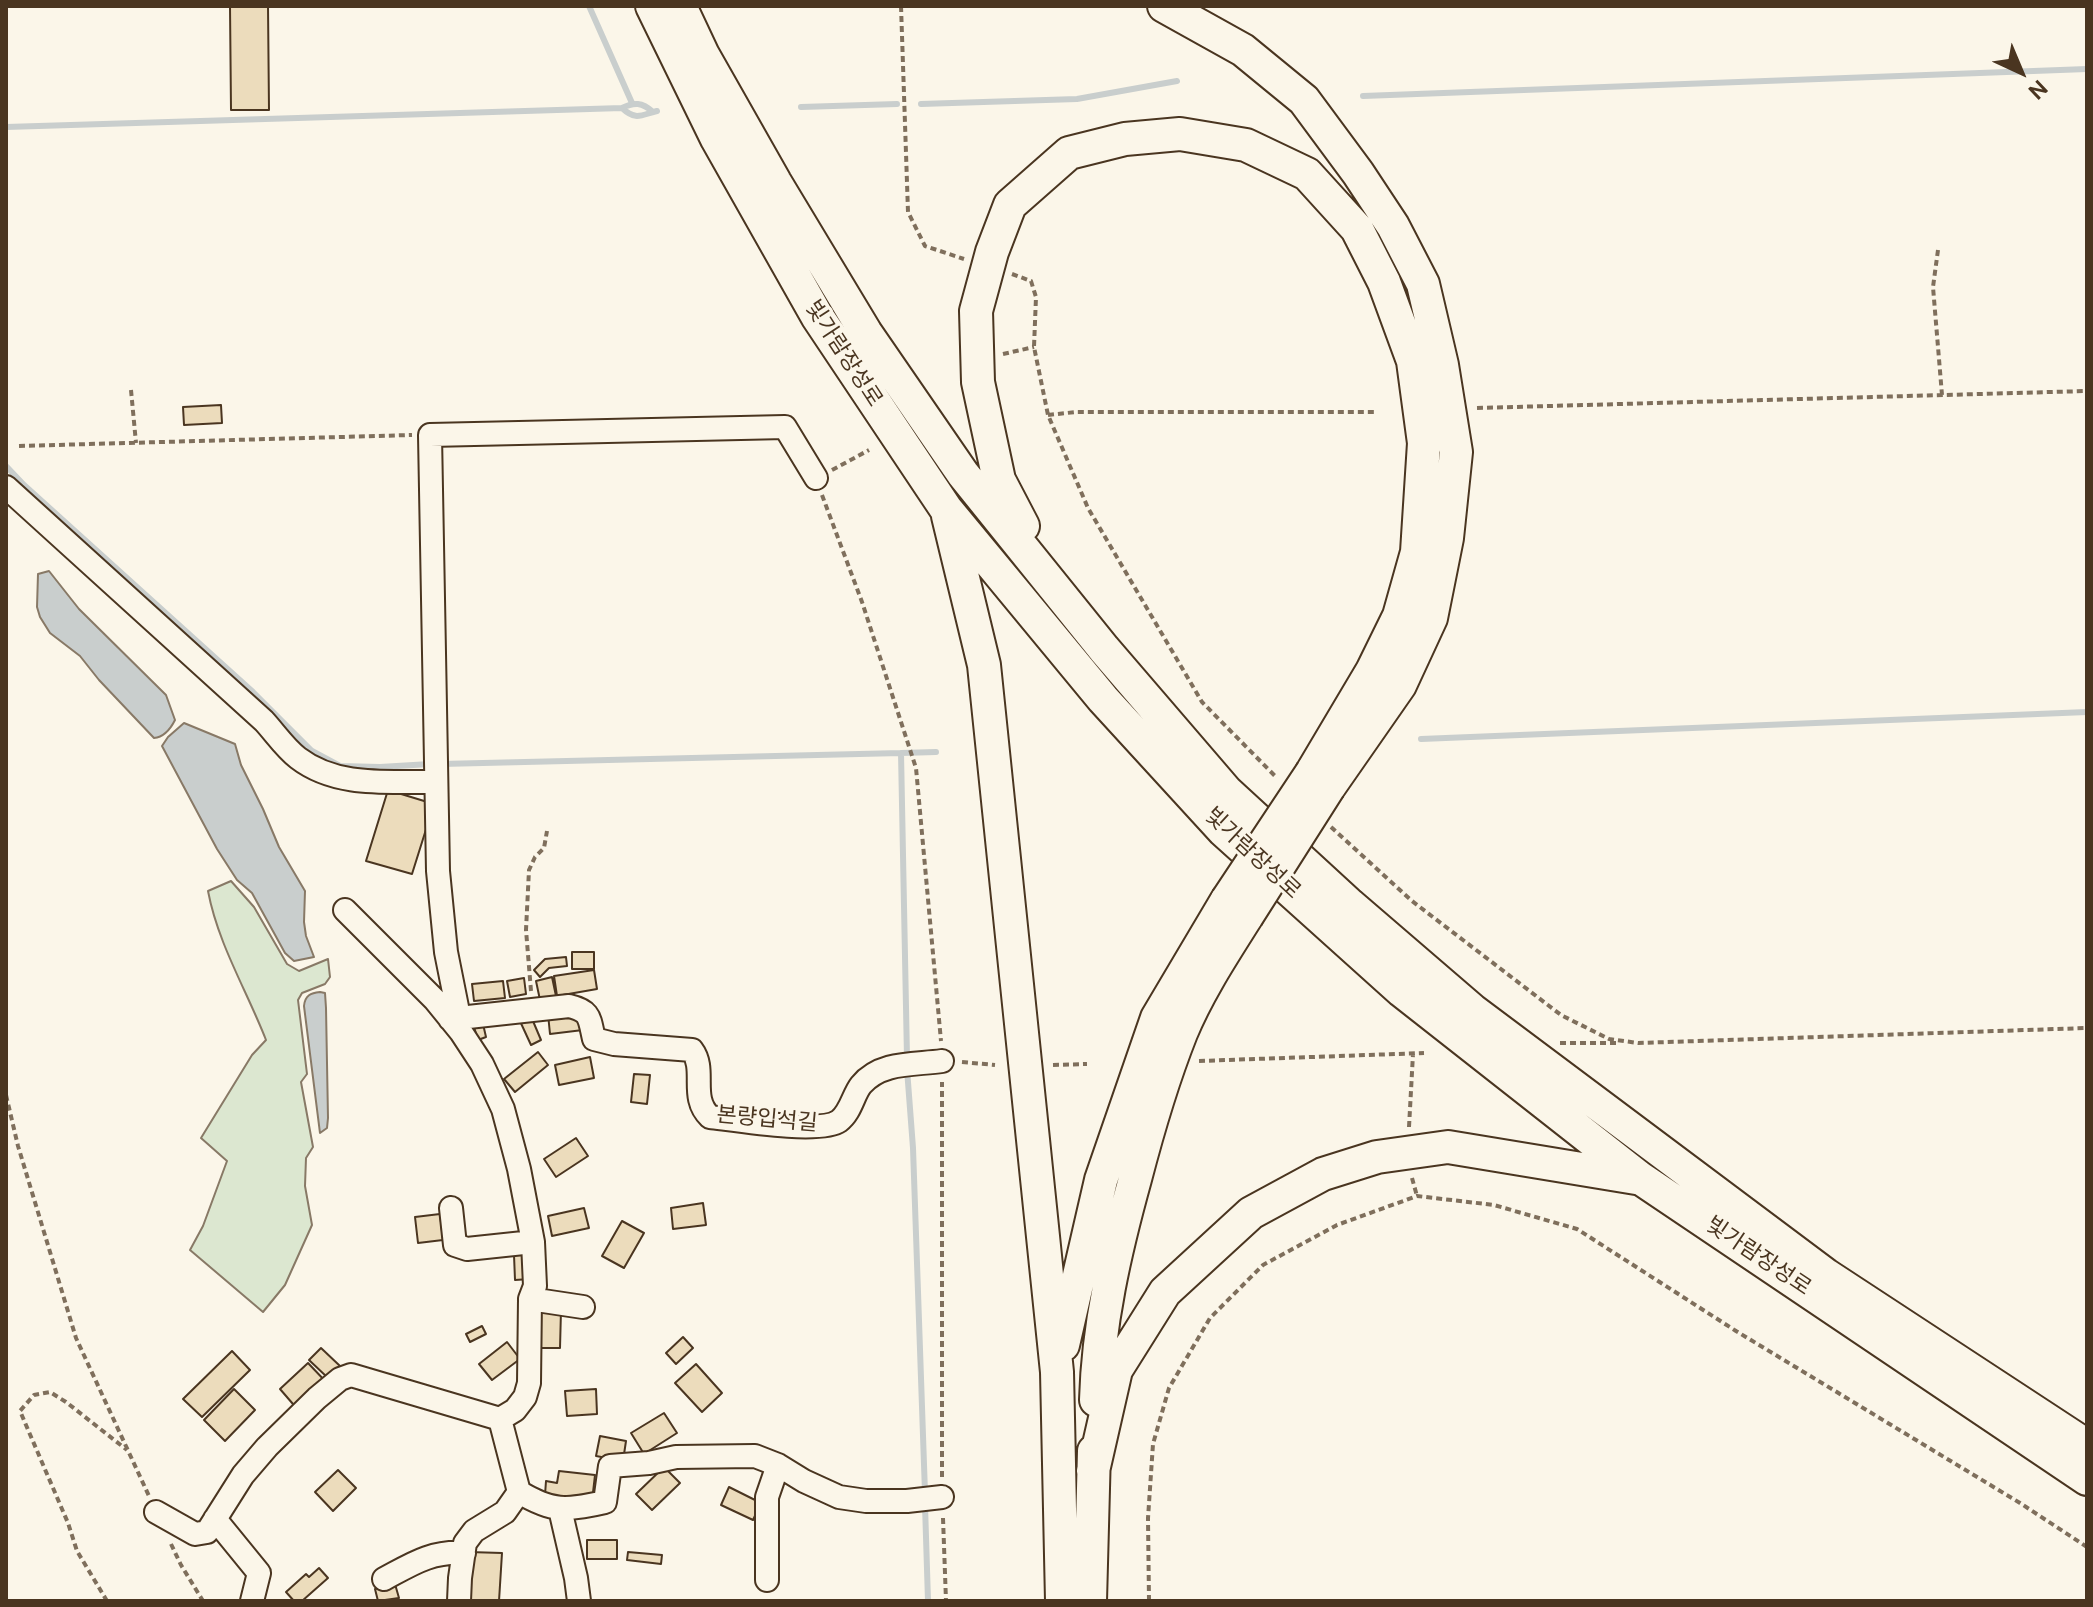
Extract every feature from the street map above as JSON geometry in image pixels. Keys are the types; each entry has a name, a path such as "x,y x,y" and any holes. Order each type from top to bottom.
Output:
{"highway":[{"name":"빛가람장성로","path":"652,6 717,139 817,316 946,509 1103,699 1223,830 1402,991 1640,1178 2087,1479"},
{"name":"빛가람장성로","path":"680,6 703,55 775,182 866,333 963,474 1104,649 1226,791 1350,905 1472,1010 1826,1275 2087,1446"},
{"path":"1164,6 1243,50 1304,100 1393,226 1423,284 1442,365 1456,452 1447,538 1431,618 1400,685 1307,781"},
{"path":"1057,1372 1101,1180 1157,1018 1237,908 1372,671 1399,616 1417,552 1424,443 1413,361 1384,282 1357,229 1307,174 1246,145 1180,134 1125,139 1069,153 1010,205 992,252 976,311 978,382 999,480 1035,547 1104,649"},
{"path":"946,509 984,665 1057,1372 1062,1601"},
{"path":"1090,1601 1097,1363 1114,1255 1155,1105 1182,1031 1216,966 1237,908"},
{"path":"1093,1471 1116,1370 1165,1292 1251,1213 1323,1174 1377,1157 1448,1147 1640,1178"}],"lane":[{"path":"450,1019 457,1007 446,952 438,871 430,435 785,427 816,478"},
{"path":"6,487 264,721 297,757 321,772 350,780 435,768"},
{"path":"156,1512 195,1534 207,1532 243,1475 267,1447 317,1398 340,1379 351,1375 500,1419 515,1410 525,1397 529,1383 530,1299 535,1286 533,1242 519,1169 503,1109 482,1064 435,1000 345,910"},
{"name":"본량입석길","path":"450,1019 569,1006 582,1009 589,1018 594,1039 614,1044 692,1050 698,1058 701,1109 710,1117 816,1128 838,1122 850,1108 861,1085 879,1069 942,1061"},
{"path":"451,1208 455,1245 467,1249 533,1242"},
{"path":"530,1299 583,1307"},
{"path":"500,1419 519,1492 540,1505 560,1509 605,1502 610,1466 676,1457 755,1456 839,1497 866,1501 938,1498"},
{"path":"767,1580 767,1497 778,1465"},
{"path":"459,1601 465,1543 474,1531 505,1512 519,1492"},
{"path":"560,1509 579,1601"},
{"path":"215,1519 259,1573 252,1601"},
{"path":"384,1579 426,1557 446,1552 464,1553"}],"path":[{"path":"901,6 908,212 925,246 967,260"},
{"path":"1938,250 1933,287 1942,395"},
{"path":"1012,274 1031,281 1036,297 1034,347 1048,415 1088,508 1202,702 1307,781"},
{"path":"1003,354 1034,347"},
{"path":"131,390 136,443"},
{"path":"1477,408 2087,391"},
{"path":"1048,415 1076,412 1376,412"},
{"path":"19,446 430,435"},
{"path":"869,450 816,478 862,602 916,768 942,1061 938,1498 946,1601"},
{"path":"1329,826 1412,901 1561,1015 1609,1039 1638,1043"},
{"path":"533,1010 526,930 529,870 544,848 547,831"},
{"path":"1554,1043 2087,1028"},
{"path":"1409,1127 1413,1053"},
{"path":"1199,1061 1424,1053"},
{"path":"942,1061 995,1065"},
{"path":"1053,1065 1087,1064"},
{"path":"6,1095 18,1146 76,1338 181,1565 203,1601"},
{"path":"1411,1171 1417,1196"},
{"path":"1149,1601 1148,1518 1153,1444 1169,1388 1210,1318 1263,1265 1337,1225 1417,1196 1494,1205 1577,1229 1736,1331 2087,1547"},
{"path":"107,1601 77,1551 20,1411 34,1395 50,1392 129,1452"}],"green space":[{"path":"231,881 254,907 287,964 299,971 328,959 330,977 325,984 302,993 298,1000 307,1074 301,1082 313,1147 306,1158 305,1186 312,1225 285,1285 263,1312 190,1250 203,1226 227,1161 201,1138 252,1055 266,1040 226,949 208,891"}],"shaded area":[{"path":"49,571 79,609 166,695 175,720 164,734 154,738 80,656 50,633 37,607 38,574"},
{"path":"184,723 235,744 241,765 279,847 305,891 304,922 314,957 294,961 285,953 252,893 237,880 217,849 162,746"},
{"path":"325,993 326,1008 328,1118 327,1128 320,1133 304,1006 309,995"}],"building":[{"path":"230,6 268,6 269,110 231,110"},
{"path":"221,405 222,423 184,425 183,407"},
{"path":"388,790 434,804 412,874 366,861"},
{"path":"572,952 594,952 594,969 572,969"},
{"path":"566,957 567,966 549,968 540,977 534,970 545,959"},
{"path":"594,970 597,989 557,996 554,976"},
{"path":"552,977 556,996 540,1000 536,981"},
{"path":"524,978 526,994 510,997 507,981"},
{"path":"503,981 505,998 474,1001 472,984"},
{"path":"580,1010 583,1030 550,1034 548,1014"},
{"path":"530,1014 541,1040 531,1045 519,1019"},
{"path":"483,1024 486,1037 478,1040 474,1027"},
{"path":"538,1052 548,1065 515,1092 504,1079"},
{"path":"590,1057 594,1078 559,1085 555,1065"},
{"path":"634,1074 650,1075 647,1104 631,1102"},
{"path":"576,1138 588,1156 556,1177 544,1159"},
{"path":"703,1203 706,1225 673,1229 671,1208"},
{"path":"584,1208 589,1228 552,1236 548,1216"},
{"path":"440,1214 443,1240 418,1243 415,1217"},
{"path":"622,1221 644,1233 624,1268 602,1256"},
{"path":"528,1254 530,1279 515,1280 514,1255"},
{"path":"540,1309 561,1310 560,1348 539,1348"},
{"path":"482,1326 486,1334 470,1342 466,1334"},
{"path":"683,1337 693,1348 676,1364 666,1353"},
{"path":"507,1342 520,1359 492,1380 479,1364"},
{"path":"321,1348 340,1366 328,1378 309,1360"},
{"path":"232,1351 250,1370 202,1417 183,1399"},
{"path":"308,1363 328,1384 299,1411 280,1389"},
{"path":"696,1364 722,1393 702,1412 675,1383"},
{"path":"234,1389 255,1410 225,1441 204,1420"},
{"path":"596,1389 597,1414 567,1416 565,1391"},
{"path":"664,1413 677,1433 644,1454 631,1433"},
{"path":"600,1436 626,1441 623,1461 596,1456"},
{"path":"664,1467 680,1483 652,1510 636,1494"},
{"path":"338,1470 356,1488 333,1511 315,1492"},
{"path":"559,1471 595,1475 592,1501 545,1495 546,1481 557,1483"},
{"path":"729,1487 761,1503 753,1520 721,1505"},
{"path":"587,1540 617,1540 617,1559 587,1559"},
{"path":"469,1552 502,1553 499,1601 466,1601"},
{"path":"628,1552 662,1555 661,1564 627,1560"},
{"path":"319,1568 328,1578 302,1601 294,1601 286,1592 306,1574 309,1577"},
{"path":"395,1584 399,1598 378,1601 375,1589"}],"waterway":[{"path":"589,6 632,103"},
{"path":"1363,96 2087,69"},
{"path":"921,104 1077,99 1177,81"},
{"path":"622,108 638,104 653,112"},
{"path":"801,107 897,104"},
{"path":"6,127 622,108 631,115 639,116 657,111"},
{"path":"6,466 253,692 312,751 340,766 430,764"},
{"path":"1421,739 2087,712"},
{"path":"901,753 936,752"},
{"path":"441,764 901,753 907,1058"},
{"path":"907,1069 913,1148 925,1493"},
{"path":"925,1505 928,1601"}]}
